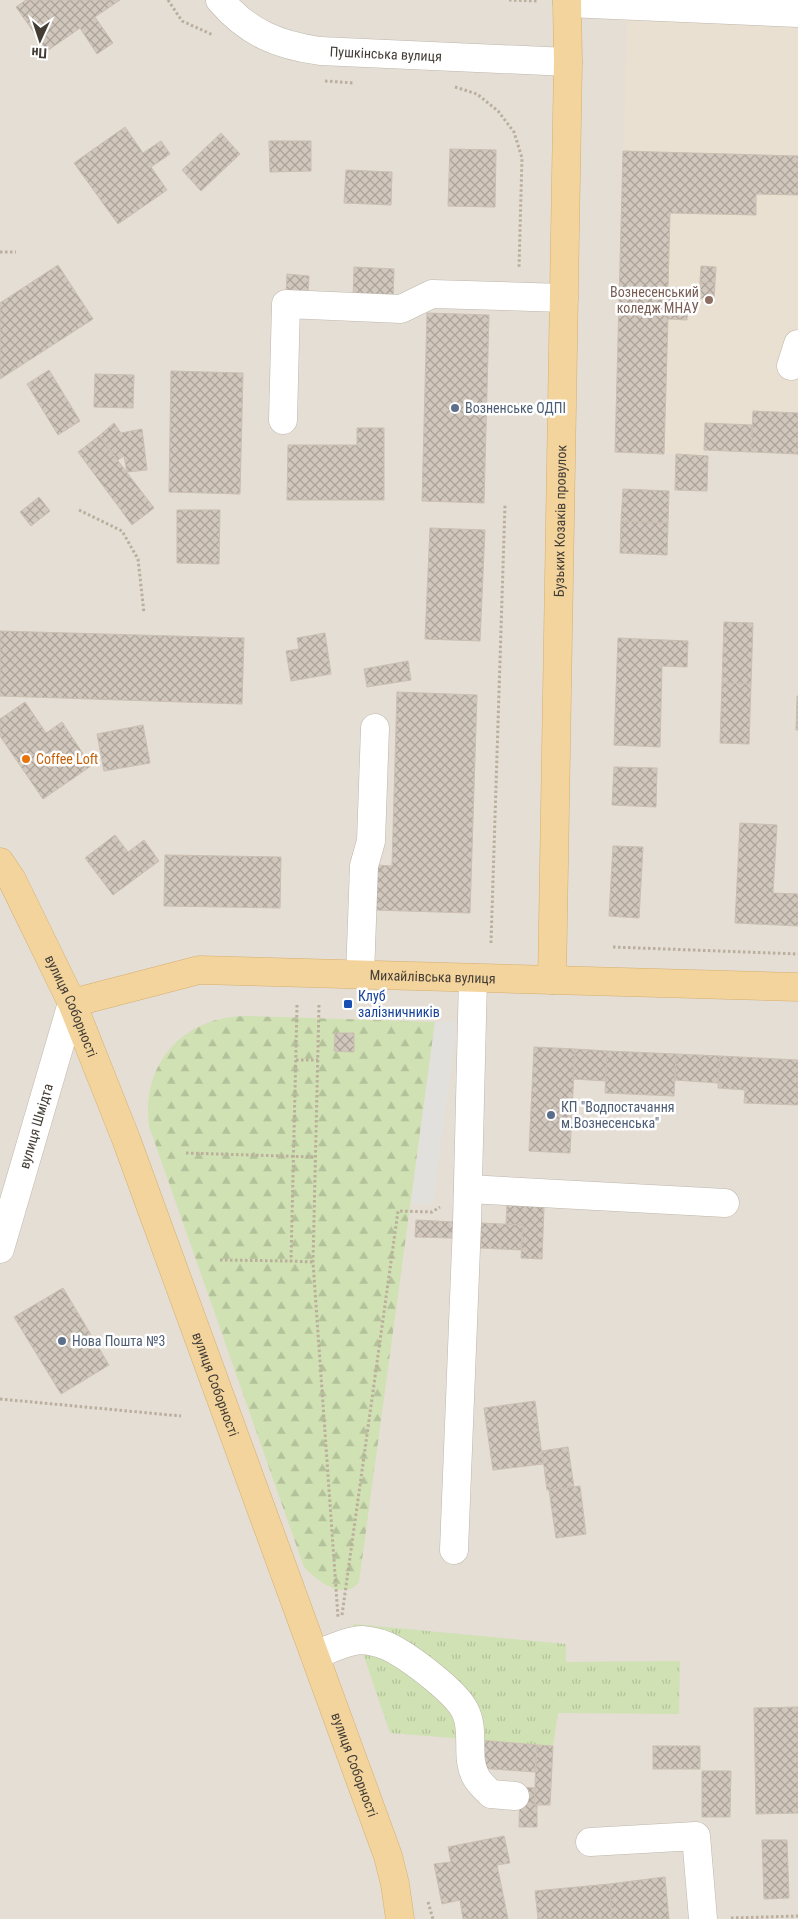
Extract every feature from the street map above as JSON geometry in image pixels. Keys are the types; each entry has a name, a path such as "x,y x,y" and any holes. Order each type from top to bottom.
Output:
{"main road":[{"name":"Бузьких Козаків провулок","path":"552,980 568,62 567,1"},
{"name":"вулиця Соборності","path":"0,862 12,880 72,1003 126,1139 388,1856 395,1884 400,1919"},
{"name":"Михайлівська вулиця","path":"72,1003 199,970 798,987"}],"street":[{"name":"Пушкінська вулиця","path":"220,0 234,16 252,29 273,40 296,48 320,51 568,62"},
{"path":"567,1 798,13"},
{"path":"283,420 286,304 401,309 432,294 564,298"},
{"path":"360,975 364,866 371,841 375,728"},
{"path":"454,1550 468,1189 473,978"},
{"name":"вулиця Шмідта","path":"0,1249 72,1003"},
{"path":"468,1189 725,1203"},
{"path":"315,1655 359,1640 371,1641 395,1649 453,1694 462,1704 467,1714 470,1728 471,1765 476,1778 491,1794 515,1796"},
{"path":"590,1842 696,1836 703,1919"}],"path":[{"path":"168,0 182,21 217,37"},
{"path":"320,79 329,82 357,83"},
{"path":"451,86 477,94 498,111 514,132 522,158 518,269"},
{"path":"0,252 16,252"},
{"path":"491,943 506,504"},
{"path":"79,510 122,531 138,559 144,612"},
{"path":"613,947 798,954"},
{"path":"291,1262 297,1005"},
{"path":"319,1005 313,1262 340,1623 398,1211 432,1212 468,1189"},
{"path":"296,1060 318,1060"},
{"path":"186,1153 315,1156"},
{"path":"220,1260 313,1262"},
{"path":"0,1400 181,1416"},
{"path":"426,1897 433,1919"},
{"path":"703,1919 798,1916"}],"shaded area":[{"path":"0,0 798,0 798,1919 0,1919"},
{"name":"Вознесенський коледж МНАУ","path":"627,17 798,22 798,454 704,450 703,455 615,452"},
{"path":"435,1022 457,1022 433,1204 411,1203"}],"green space":[{"path":"246,1016 435,1022 359,1582 353,1588 346,1590 330,1587 304,1567 149,1126 148,1103 152,1082 160,1064 171,1048 186,1035 203,1025 223,1018"},
{"path":"353,1624 566,1644 566,1662 680,1661 679,1714 558,1713 553,1746 390,1733"}],"building":[{"path":"26,0 120,0 95,17 113,43 97,54 80,28 47,51 16,7"},
{"path":"125,127 143,153 161,141 170,154 151,167 167,190 118,224 74,163"},
{"path":"221,133 240,154 201,191 182,170"},
{"path":"269,141 311,141 311,171 270,172"},
{"path":"450,149 496,150 495,207 448,206"},
{"name":"Вознесенський коледж МНАУ","path":"623,151 798,156 798,195 756,194 756,215 670,213 668,290 688,291 687,320 668,319 664,454 615,452"},
{"path":"346,170 392,172 391,205 344,203"},
{"path":"58,265 93,319 0,379 0,303"},
{"path":"701,266 716,267 715,283 700,282"},
{"path":"354,267 394,269 393,301 353,299"},
{"path":"287,274 309,276 308,295 286,294"},
{"path":"700,282 715,283 714,299 699,298"},
{"name":"Возненське ОДПІ","path":"427,313 489,315 484,503 422,501"},
{"path":"49,370 80,421 58,435 27,384"},
{"path":"171,371 243,373 240,494 169,492"},
{"path":"95,374 134,375 133,408 94,407"},
{"path":"753,411 798,413 798,454 751,452"},
{"path":"114,423 121,433 142,429 147,470 127,472 124,456 118,460 99,436"},
{"path":"705,423 752,425 751,452 704,450"},
{"path":"357,428 384,428 384,500 287,500 288,445 357,445"},
{"path":"99,436 154,508 132,525 78,452"},
{"path":"676,454 708,456 707,491 675,490"},
{"path":"623,489 669,491 668,523 621,521"},
{"path":"39,497 50,511 31,526 20,512"},
{"path":"177,510 220,510 219,564 177,563"},
{"path":"621,521 668,523 667,555 620,553"},
{"path":"430,528 485,530 480,641 425,639"},
{"path":"724,622 753,623 751,684 722,683"},
{"path":"0,631 244,638 242,704 0,696"},
{"path":"325,633 331,674 291,681 286,651 299,649 297,638"},
{"path":"618,638 688,641 687,667 662,666 660,747 614,745"},
{"path":"408,661 411,680 367,687 364,669"},
{"path":"722,683 751,684 749,744 720,743"},
{"path":"397,692 477,695 470,913 374,910 375,865 392,866"},
{"path":"797,696 798,730 796,730"},
{"path":"25,702 46,733 62,722 91,766 43,799 0,736 0,719"},
{"path":"143,725 150,763 104,771 97,734"},
{"path":"614,767 657,768 656,807 612,805"},
{"path":"740,823 777,825 773,893 798,894 798,926 735,923"},
{"path":"115,835 128,852 144,840 159,861 113,895 85,858"},
{"path":"613,846 643,847 639,918 609,916"},
{"path":"165,855 281,857 280,908 164,906"},
{"path":"335,1033 354,1033 354,1052 334,1051"},
{"name":"КП \"Водпостачання м.Вознесенська\"","path":"534,1047 575,1049 570,1153 529,1151"},
{"path":"575,1049 607,1051 606,1081 573,1079"},
{"path":"607,1051 676,1054 674,1096 605,1093"},
{"path":"676,1054 720,1056 718,1083 675,1080"},
{"path":"720,1056 798,1060 798,1105 744,1103 745,1090 718,1088"},
{"path":"507,1205 544,1207 542,1259 521,1258 523,1225 506,1224"},
{"path":"416,1220 454,1222 453,1238 415,1237"},
{"path":"481,1223 523,1225 521,1250 480,1248"},
{"name":"Нова Пошта №3","path":"63,1288 109,1365 61,1394 14,1317"},
{"path":"535,1401 543,1464 493,1470 484,1408"},
{"path":"568,1447 574,1487 547,1490 542,1451"},
{"path":"580,1486 586,1534 556,1538 549,1490"},
{"path":"798,1707 798,1813 756,1814 754,1708"},
{"path":"479,1740 537,1745 535,1772 478,1768"},
{"path":"537,1745 553,1746 550,1805 534,1805"},
{"path":"653,1746 700,1746 700,1769 653,1769"},
{"path":"702,1771 731,1771 730,1817 702,1817"},
{"path":"520,1787 535,1788 534,1805 537,1805 537,1827 519,1827"},
{"path":"504,1836 510,1863 497,1865 508,1919 463,1919 460,1900 442,1904 434,1864 451,1862 448,1847"},
{"path":"762,1840 787,1840 789,1898 764,1899"},
{"path":"665,1877 669,1919 612,1919 609,1884"},
{"path":"609,1884 612,1919 538,1919 535,1891"}],"place":[{"name":"Вознесенський коледж МНАУ","path":"709,300"},
{"name":"Возненське ОДПІ","path":"455,408"},
{"name":"Coffee Loft","path":"26,759"},
{"name":"Клуб залізничників","path":"348,1004"},
{"name":"КП \"Водпостачання м.Вознесенська\"","path":"551,1115"},
{"name":"Нова Пошта №3","path":"62,1341"}]}
